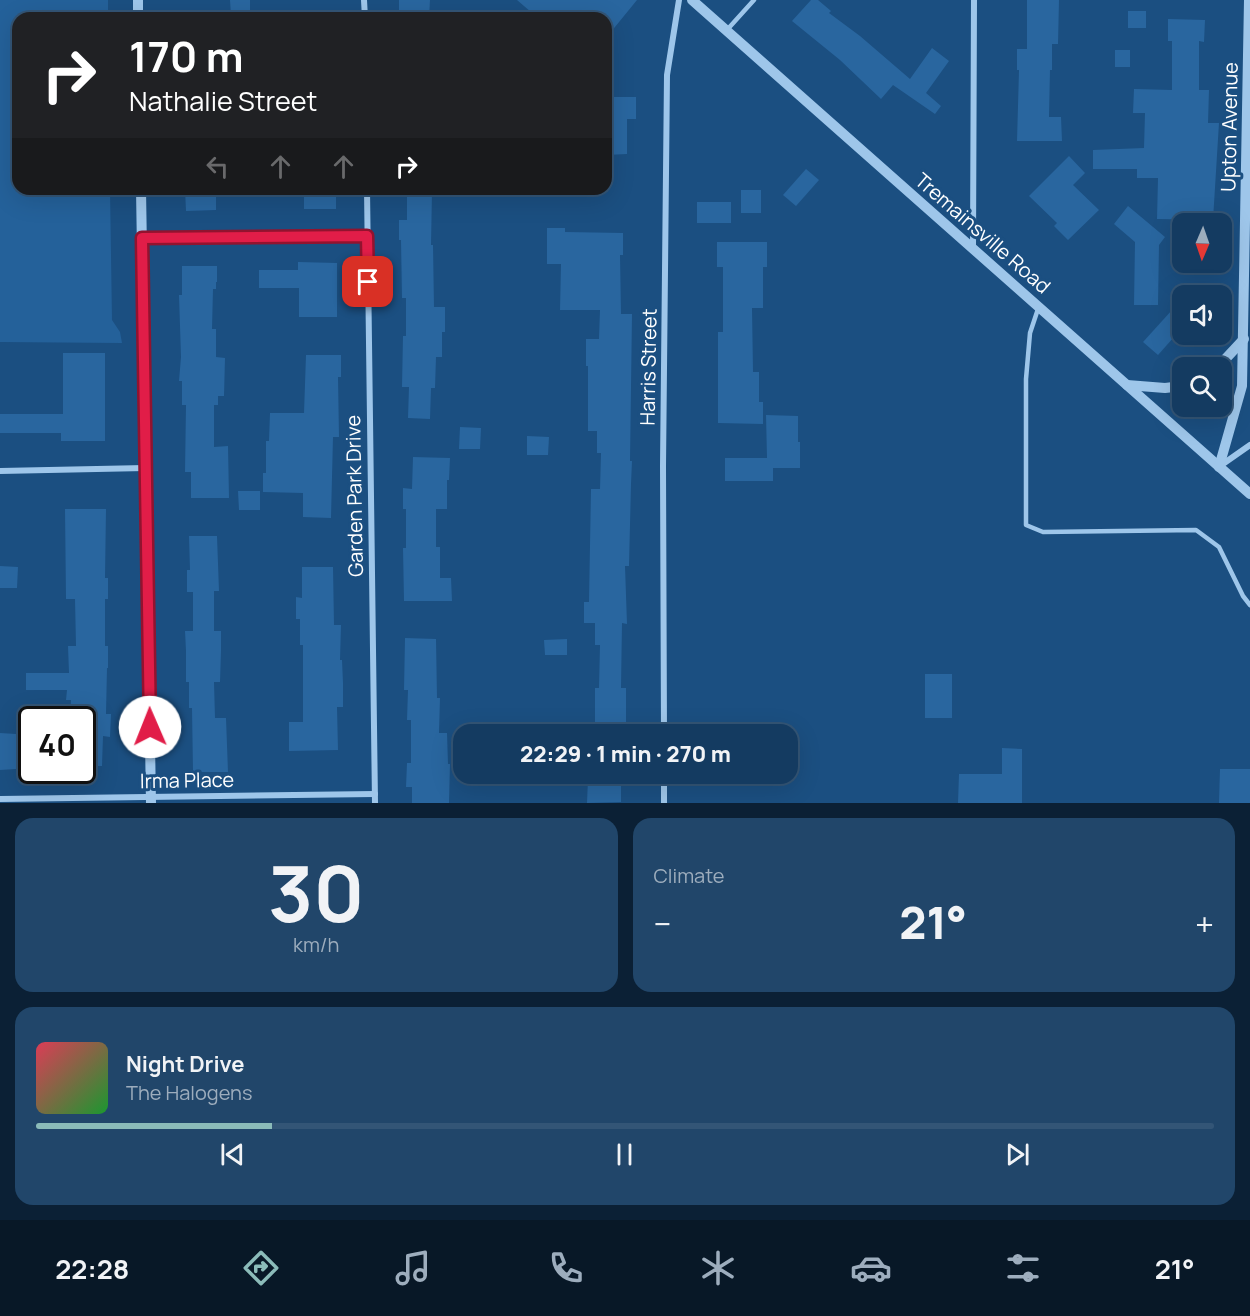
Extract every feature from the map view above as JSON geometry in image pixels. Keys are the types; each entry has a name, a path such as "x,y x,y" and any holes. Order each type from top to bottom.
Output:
{"street":[{"name":"Harris Street","path":"663,724 667,75 679,0"},
{"name":"Tremainsville Road","path":"692,0 1250,494"},
{"path":"973,247 974,0"},
{"name":"Upton Avenue","path":"1219,467 1247,369 1244,339 1249,0"},
{"path":"141,195 151,800"},
{"name":"Garden Park Drive","path":"367,195 375,803"},
{"path":"142,238 367,236"},
{"path":"1227,357 1244,339"},
{"path":"1127,385 1172,387"},
{"path":"1219,467 1250,445"},
{"path":"0,471 145,468"},
{"path":"664,784 664,803"},
{"name":"Irma Place","path":"0,799 151,800 375,794"}],"lane":[{"path":"726,30 754,0"},
{"path":"1039,306 1030,333 1026,379 1026,525 1042,532 1196,530 1219,547 1243,596 1250,605"}],"shaded area":[{"path":"0,0 108,0 108,12 12,12 12,195 110,195 112,320 120,332 122,343 0,342"}],"building":[{"path":"230,0 250,0 250,12 231,12"},
{"path":"399,0 430,0 429,12 399,12"},
{"path":"517,0 637,0 612,31 612,12 531,12"},
{"path":"811,0 818,0 831,11 829,13 910,79 932,48 949,61 926,93 941,106 935,114 893,85 881,99 840,60 792,21"},
{"path":"1027,0 1059,0 1058,44 1052,44 1049,117 1061,117 1062,141 1017,141 1019,70 1017,70 1017,49 1027,49"},
{"path":"1128,11 1146,11 1146,28 1128,28"},
{"path":"1168,19 1205,20 1204,42 1199,41 1199,90 1209,90 1208,123 1219,123 1213,213 1172,213 1172,219 1157,219 1158,178 1137,178 1137,169 1093,169 1093,150 1144,148 1145,113 1133,113 1134,89 1172,90 1172,41 1168,41"},
{"path":"1115,50 1130,50 1130,67 1115,67"},
{"path":"612,97 636,97 636,119 627,119 627,154 612,155"},
{"path":"1069,156 1085,173 1073,185 1099,210 1068,240 1054,226 1057,223 1029,196"},
{"path":"806,169 819,180 796,206 783,195"},
{"path":"741,190 761,190 761,213 741,213"},
{"path":"185,195 216,195 216,210 186,211"},
{"path":"304,195 336,195 336,209 304,209"},
{"path":"407,195 432,195 431,245 433,245 434,307 445,307 445,332 442,332 442,357 436,357 435,388 431,388 430,419 408,418 409,387 402,387 406,298 402,298 399,220 407,220"},
{"path":"697,202 731,202 731,223 697,223"},
{"path":"1128,206 1165,237 1159,245 1158,305 1134,305 1135,242 1114,224"},
{"path":"547,228 565,228 565,232 623,233 623,255 620,255 621,314 632,314 629,566 625,566 627,624 622,623 621,688 626,688 626,724 595,724 595,688 599,688 600,645 595,645 595,623 584,623 584,602 589,602 591,489 600,489 601,453 597,453 597,431 588,431 586,339 599,339 600,310 560,310 561,264 547,264"},
{"path":"717,242 767,242 767,267 763,267 763,308 752,308 753,372 759,372 759,402 763,402 763,424 718,423 718,332 723,332 723,267 717,267"},
{"path":"298,262 337,263 337,317 299,317 299,288 259,288 259,270 298,270"},
{"path":"182,266 217,266 216,289 213,289 212,329 216,329 216,357 225,358 224,396 218,396 218,405 214,405 214,447 228,446 229,498 191,498 191,472 185,472 186,405 182,405 182,381 179,381 181,357 179,295 182,295"},
{"path":"1172,310 1172,339 1158,355 1143,342"},
{"path":"63,353 105,353 105,441 61,441 61,433 0,433 0,414 63,414"},
{"path":"306,355 341,355 341,377 338,377 339,437 333,437 331,518 303,517 303,493 263,492 270,413 304,413"},
{"path":"766,415 798,416 800,468 773,468 773,481 725,481 725,458 767,458"},
{"path":"460,427 481,428 480,449 459,449"},
{"path":"527,436 549,437 548,455 527,455"},
{"path":"413,457 450,458 447,509 436,509 436,547 440,547 440,578 451,578 452,601 404,601 403,548 406,548 406,509 403,509 403,488 412,489"},
{"path":"238,491 260,491 260,510 239,510"},
{"path":"65,509 106,509 105,578 108,578 108,599 105,599 105,646 108,646 108,668 106,714 111,714 110,737 103,736 102,766 96,766 96,706 71,706 71,700 66,700 67,690 26,690 26,673 69,673 68,646 76,646 75,599 66,599"},
{"path":"189,536 217,536 219,591 214,591 214,631 221,631 221,651 220,682 214,682 215,718 226,718 228,772 193,772 192,708 189,708 189,682 186,682 185,631 193,631 193,592 187,592 187,570 190,570"},
{"path":"0,566 18,567 17,588 0,588"},
{"path":"302,567 333,567 334,625 341,625 340,660 342,660 343,683 343,707 337,707 338,750 289,751 289,722 303,722 303,645 300,645 300,619 296,619 296,597 302,598"},
{"path":"405,638 436,639 437,698 440,698 439,733 447,733 448,764 450,764 449,803 412,803 412,787 406,787 407,763 411,763 411,720 407,720 408,690 404,690"},
{"path":"567,639 567,655 545,655 544,640"},
{"path":"925,674 952,674 952,718 925,718"},
{"path":"0,733 16,734 18,761 16,761 16,769 0,770"},
{"path":"1002,748 1022,749 1022,803 958,803 959,774 1002,774"},
{"path":"1220,769 1250,769 1250,803 1219,803"},
{"path":"588,784 621,784 621,802 587,803"}],"route":[{"path":"150,727 142,238 367,236 368,282"}]}
